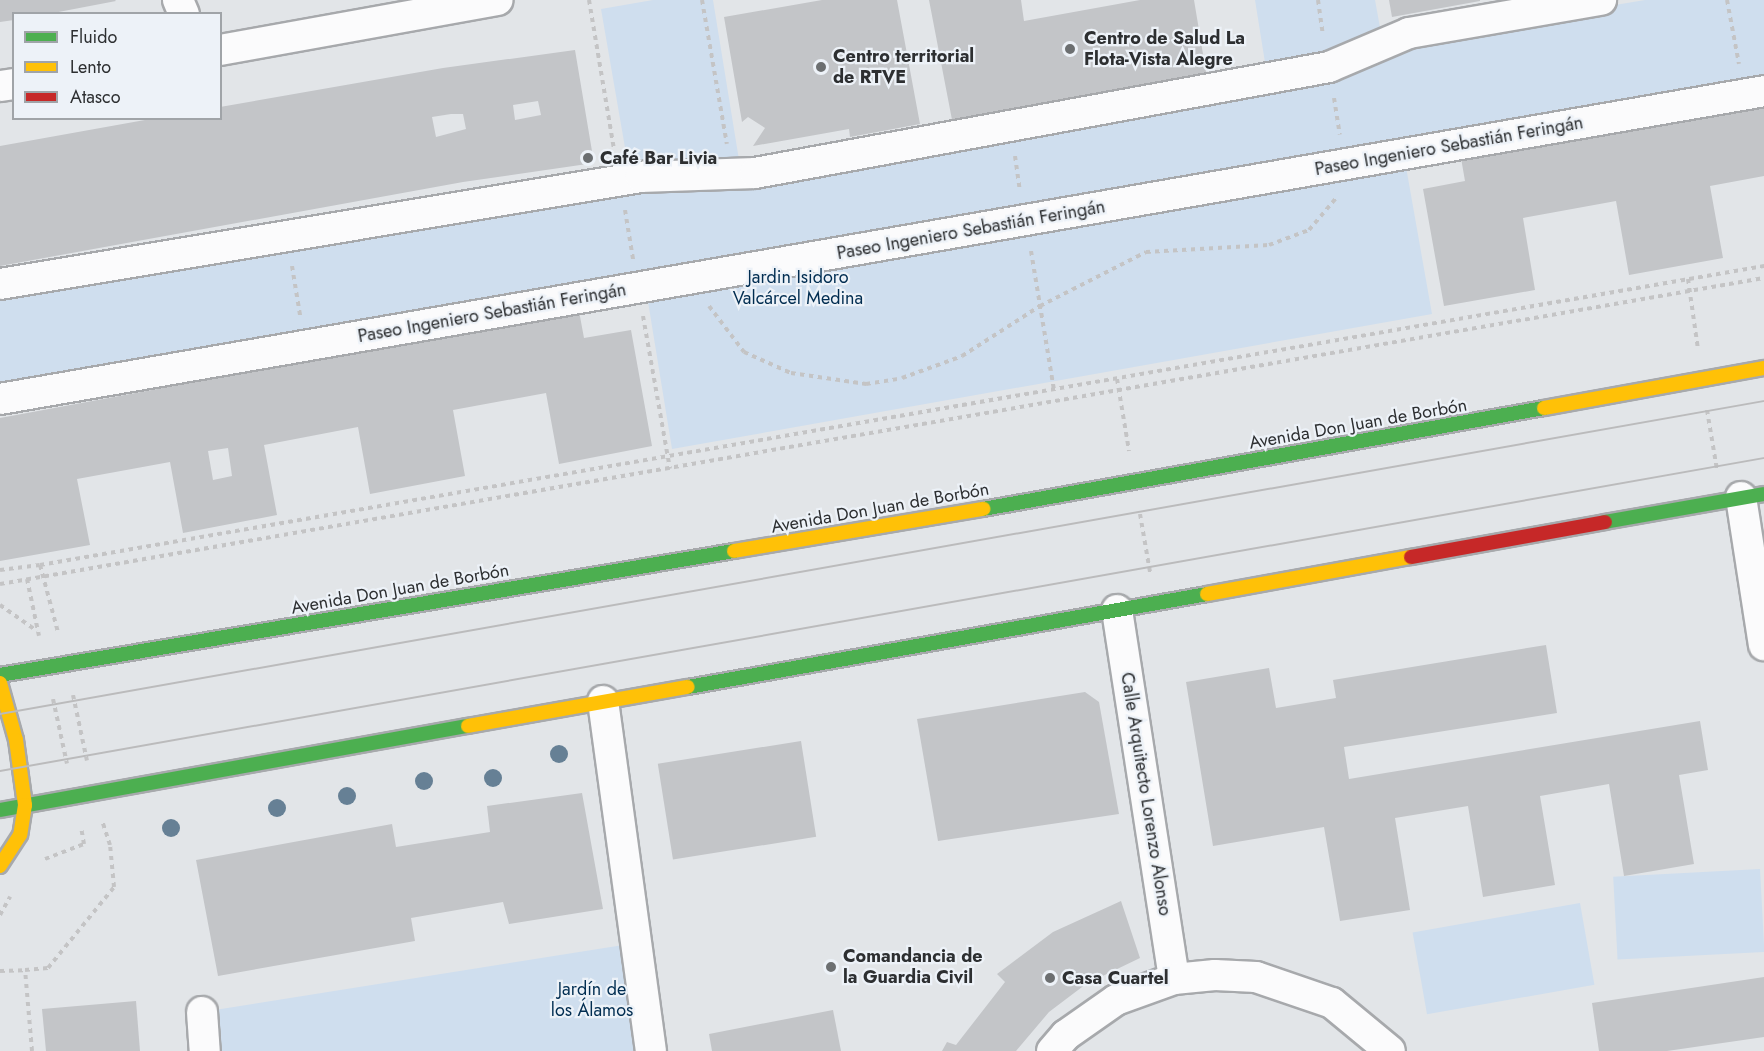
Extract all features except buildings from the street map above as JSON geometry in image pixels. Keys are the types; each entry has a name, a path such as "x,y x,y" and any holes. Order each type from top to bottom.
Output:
{"main road":[{"name":"Avenida Don Juan de Borbón","path":"0,675 1135,483 1764,368"},
{"path":"0,810 93,791 1752,496"},
{"path":"0,683 16,740 25,805 20,835 0,866"}],"street":[{"path":"222,50 438,5 498,0"},
{"path":"0,284 620,181 754,174 1329,67 1409,33 1601,0"},
{"name":"Paseo Ingeniero Sebastián Feringán","path":"0,399 1754,93"},
{"path":"1752,496 1764,645"},
{"name":"Calle Arquitecto Lorenzo Alonso","path":"1117,610 1174,979"},
{"path":"603,701 651,1051"},
{"path":"1052,1051 1066,1035 1116,1000 1174,979 1215,975 1256,977 1332,1004 1390,1051"},
{"path":"202,1012 205,1051"}],"path":[{"path":"589,0 669,469"},
{"path":"702,0 732,174"},
{"path":"696,278 714,318 744,352 791,373 866,384 902,378 962,356 1040,306 1146,252 1269,245 1310,230 1334,205 1345,164 1318,0"},
{"path":"1727,0 1754,93"},
{"path":"1010,126 1054,390"},
{"path":"286,236 305,345"},
{"path":"40,564 668,459 1764,266"},
{"path":"0,584 1764,278"},
{"path":"0,605 38,632"},
{"path":"0,971 48,968 114,887 111,845 93,791"},
{"path":"25,970 32,1051"}],"green space":[{"name":"Jardin Isidoro Valcárcel Medina","path":"653,0 713,0 739,160 1267,75 1255,0 1375,0 1383,44 1645,0 1764,0 1764,80 1402,144 1432,314 672,449 644,277 0,384 0,295 632,188 601,9"},
{"path":"1760,869 1764,952 1618,960 1613,877"},
{"path":"1580,903 1594,985 1427,1014 1413,933"},
{"name":"Jardín de los Álamos","path":"636,943 651,1051 205,1051 202,1012"}],"tram line":[{"path":"0,714 1764,401"},
{"path":"0,771 1764,458"}],"traffic: fast":[{"path":"983,509 1544,408"},
{"path":"1605,522 1764,494"},
{"path":"0,675 734,551"},
{"path":"688,687 1207,594"},
{"path":"0,810 468,726"}],"traffic: slow":[{"path":"1544,408 1764,368"},
{"path":"734,551 983,509"},
{"path":"1207,594 1411,557"},
{"path":"0,683 16,740 25,805 20,835 0,866"},
{"path":"468,726 688,687"}],"traffic: jam":[{"path":"1411,557 1605,522"}],"place":[{"name":"Centro de Salud La Flota-Vista Alegre","path":"1070,49"},
{"name":"Centro territorial de RTVE","path":"821,67"},
{"name":"Café Bar Livia","path":"588,158"},
{"name":"Comandancia de la Guardia Civil","path":"831,967"},
{"name":"Casa Cuartel","path":"1050,978"}]}
